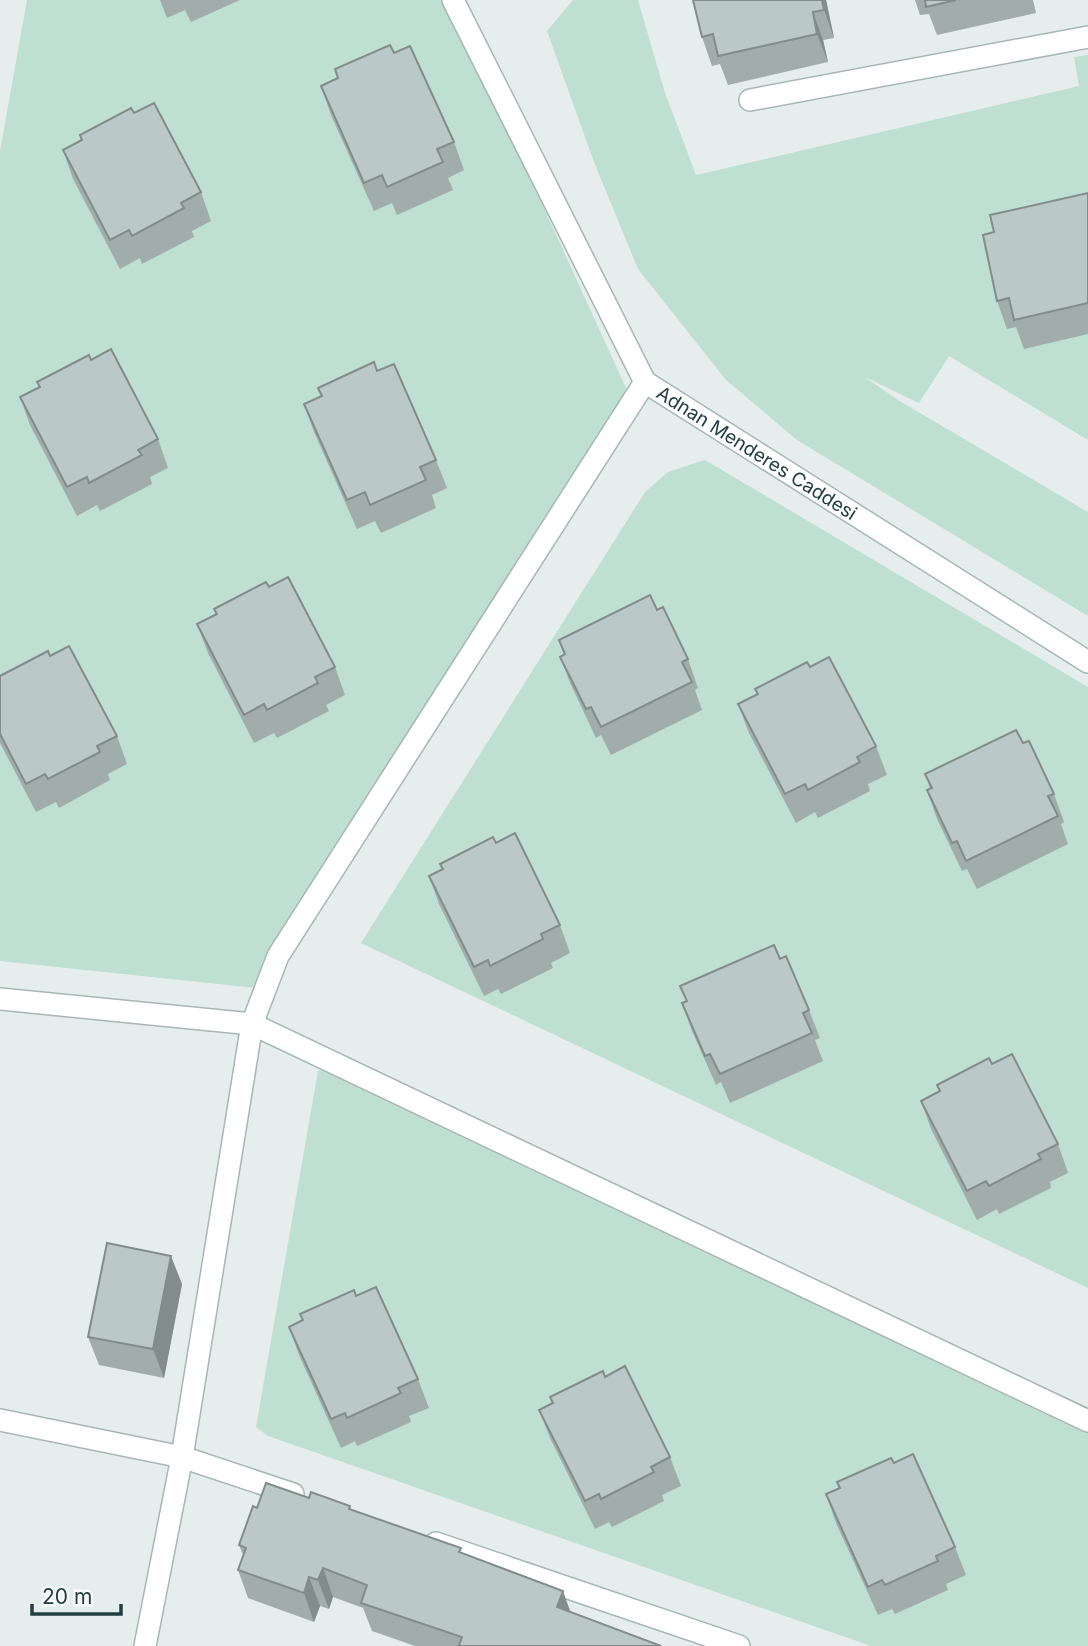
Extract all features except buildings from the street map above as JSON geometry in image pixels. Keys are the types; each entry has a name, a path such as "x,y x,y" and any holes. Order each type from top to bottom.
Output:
{"street":[{"name":"Adnan Menderes Caddesi","path":"453,0 645,382 1088,663"},
{"path":"750,100 1088,37"},
{"path":"145,1646 182,1457 252,1024 278,956 645,382"},
{"path":"0,999 252,1024 1088,1421"},
{"path":"0,1420 182,1457 311,1501"},
{"path":"415,1536 739,1646"}],"green space":[{"path":"27,0 449,0 637,412 274,984 256,988 0,961 0,151"},
{"path":"573,0 638,0 665,93 696,175 1079,86 1074,57 1088,55 1088,440 949,356 919,403 865,377 898,400 1088,512 1088,616 797,440 726,380 638,269 594,162 547,31"},
{"path":"705,460 1088,687 1088,1288 361,943 645,492 668,472"},
{"path":"331,1068 1088,1407 1088,1646 871,1646 268,1436 256,1427 318,1071"}]}
